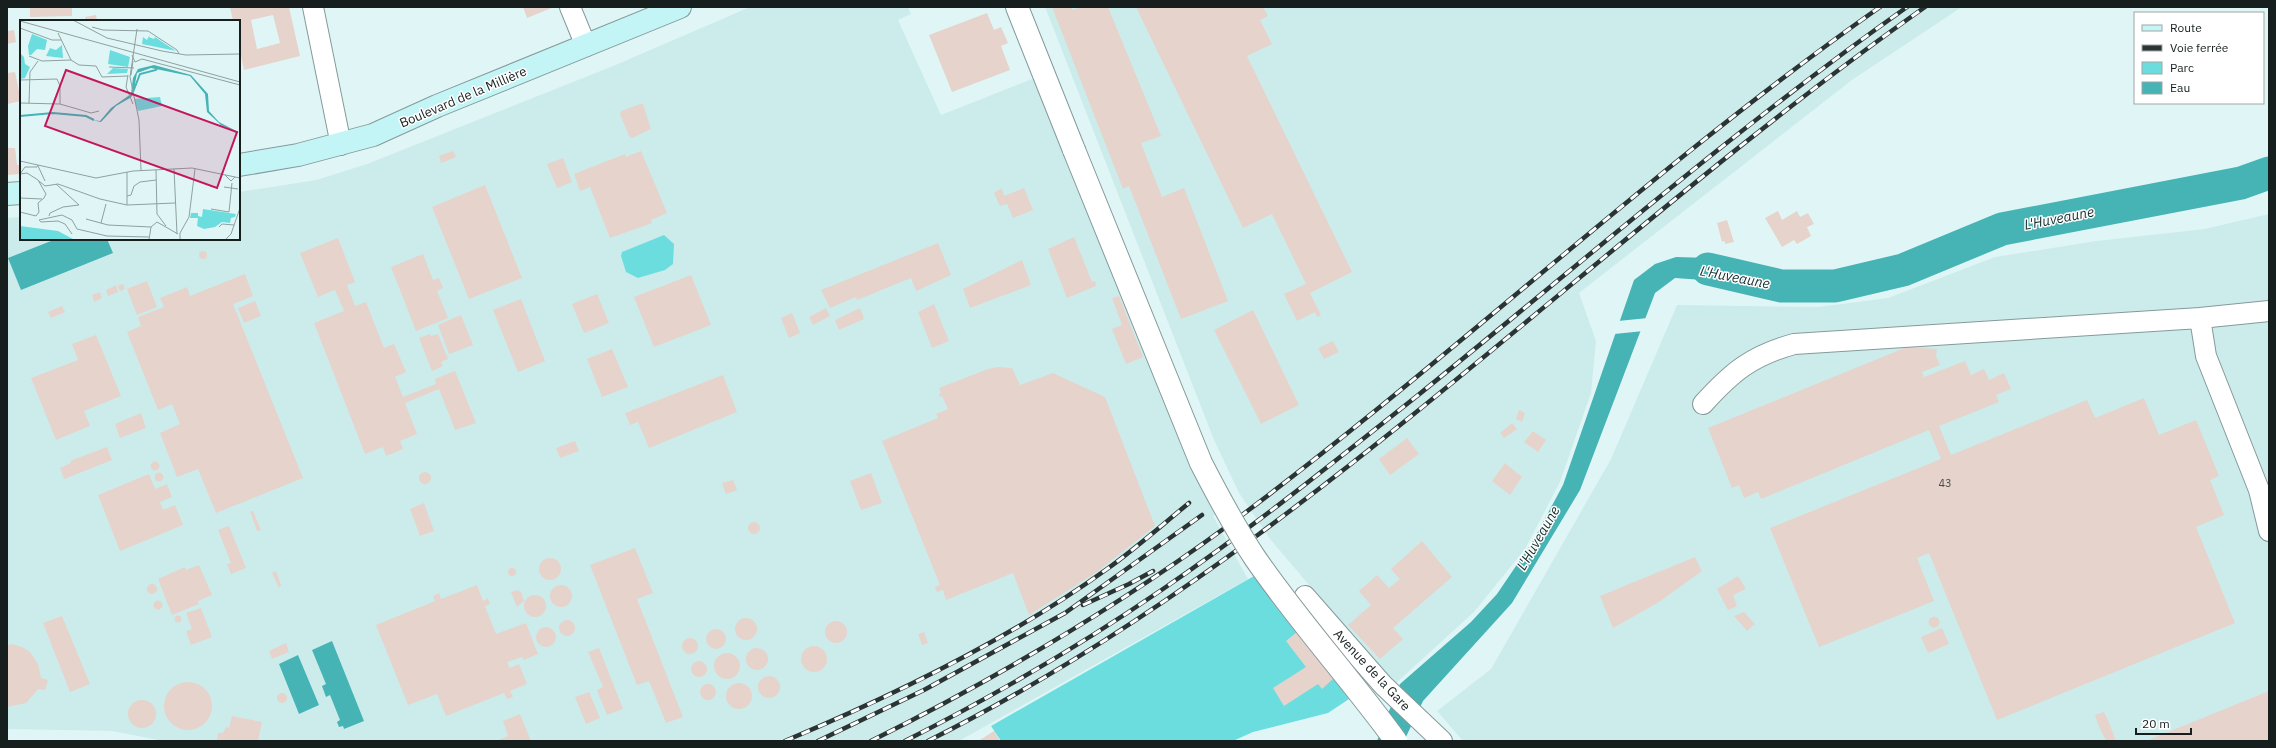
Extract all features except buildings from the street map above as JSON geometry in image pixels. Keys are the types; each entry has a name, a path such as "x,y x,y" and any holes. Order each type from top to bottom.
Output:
{"main road":[{"name":"Boulevard de la Millière","path":"240,165 292,156 341,145 374,135 437,106 680,7"},
{"path":"7,194 20,193"}],"street":[{"path":"313,7 341,145"},
{"path":"570,7 586,46"},
{"path":"1017,7 1201,464 1226,512 1254,557 1297,615 1396,741"},
{"path":"1703,404 1724,380 1747,362 1769,351 1794,344 2200,318 2269,311"},
{"path":"2200,318 2206,356 2259,490 2269,531"},
{"name":"Avenue de la Gare","path":"1306,596 1389,690 1442,741"}],"shaded area":[{"path":"750,7 908,7 911,14 898,20 941,115 1037,77 1218,513 1213,516 1248,579 959,741 163,741 112,731 7,729 7,218 20,217 20,240 240,240 240,192 316,180 367,164 613,66"},
{"path":"1045,7 1962,7 1852,80 1579,293 1596,341 1591,393 1560,482 1525,549 1474,612 1394,685 1270,539 1239,493 1214,440"},
{"path":"2269,214 2269,741 1463,741 1437,711 1491,669 1611,459 1677,305 1818,307 1888,298 1995,257 2096,241 2204,229"}],"green space":[{"path":"664,235 674,244 673,264 665,270 638,278 626,272 621,256 622,252"},
{"path":"1254,576 1349,699 1328,713 1253,732 1233,741 1001,741 991,726"}],"water":[{"path":"53,240 107,240 113,253 21,290 8,258"},
{"path":"1676,257 1709,258 1756,266 1750,293 1703,280 1675,278 1655,293 1580,490 1512,603 1423,701 1404,741 1377,741 1400,684 1471,622 1497,594 1533,541 1563,485 1634,280 1655,264"},
{"path":"332,641 364,721 344,729 343,726 339,727 337,722 340,720 330,695 326,697 322,686 326,684 312,650"},
{"path":"298,655 319,705 299,714 279,664"}],"pier":[{"path":"1648,318 1644,331 1614,334 1618,321"}],"waterway":[{"name":"L'Huveaune","path":"1708,269 1781,286 1835,286 1903,270 2002,229 2241,183 2269,173"}],"railway":[{"path":"871,741 963,693 1053,642 1141,586 1226,527 1309,464 1391,398 1713,132 1796,68 1880,7"},
{"path":"905,741 1004,688 1069,650 1132,610 1228,543 1292,495 1417,396 1781,100 1907,7"},
{"path":"928,741 1064,666 1193,581 1318,490 1440,393 1679,196 1801,99 1925,7"},
{"path":"785,741 910,685 1031,619 1070,595 1107,569 1189,503"},
{"path":"818,741 924,690 1065,613 1202,515"},
{"path":"1083,605 1129,584 1153,571"}]}
